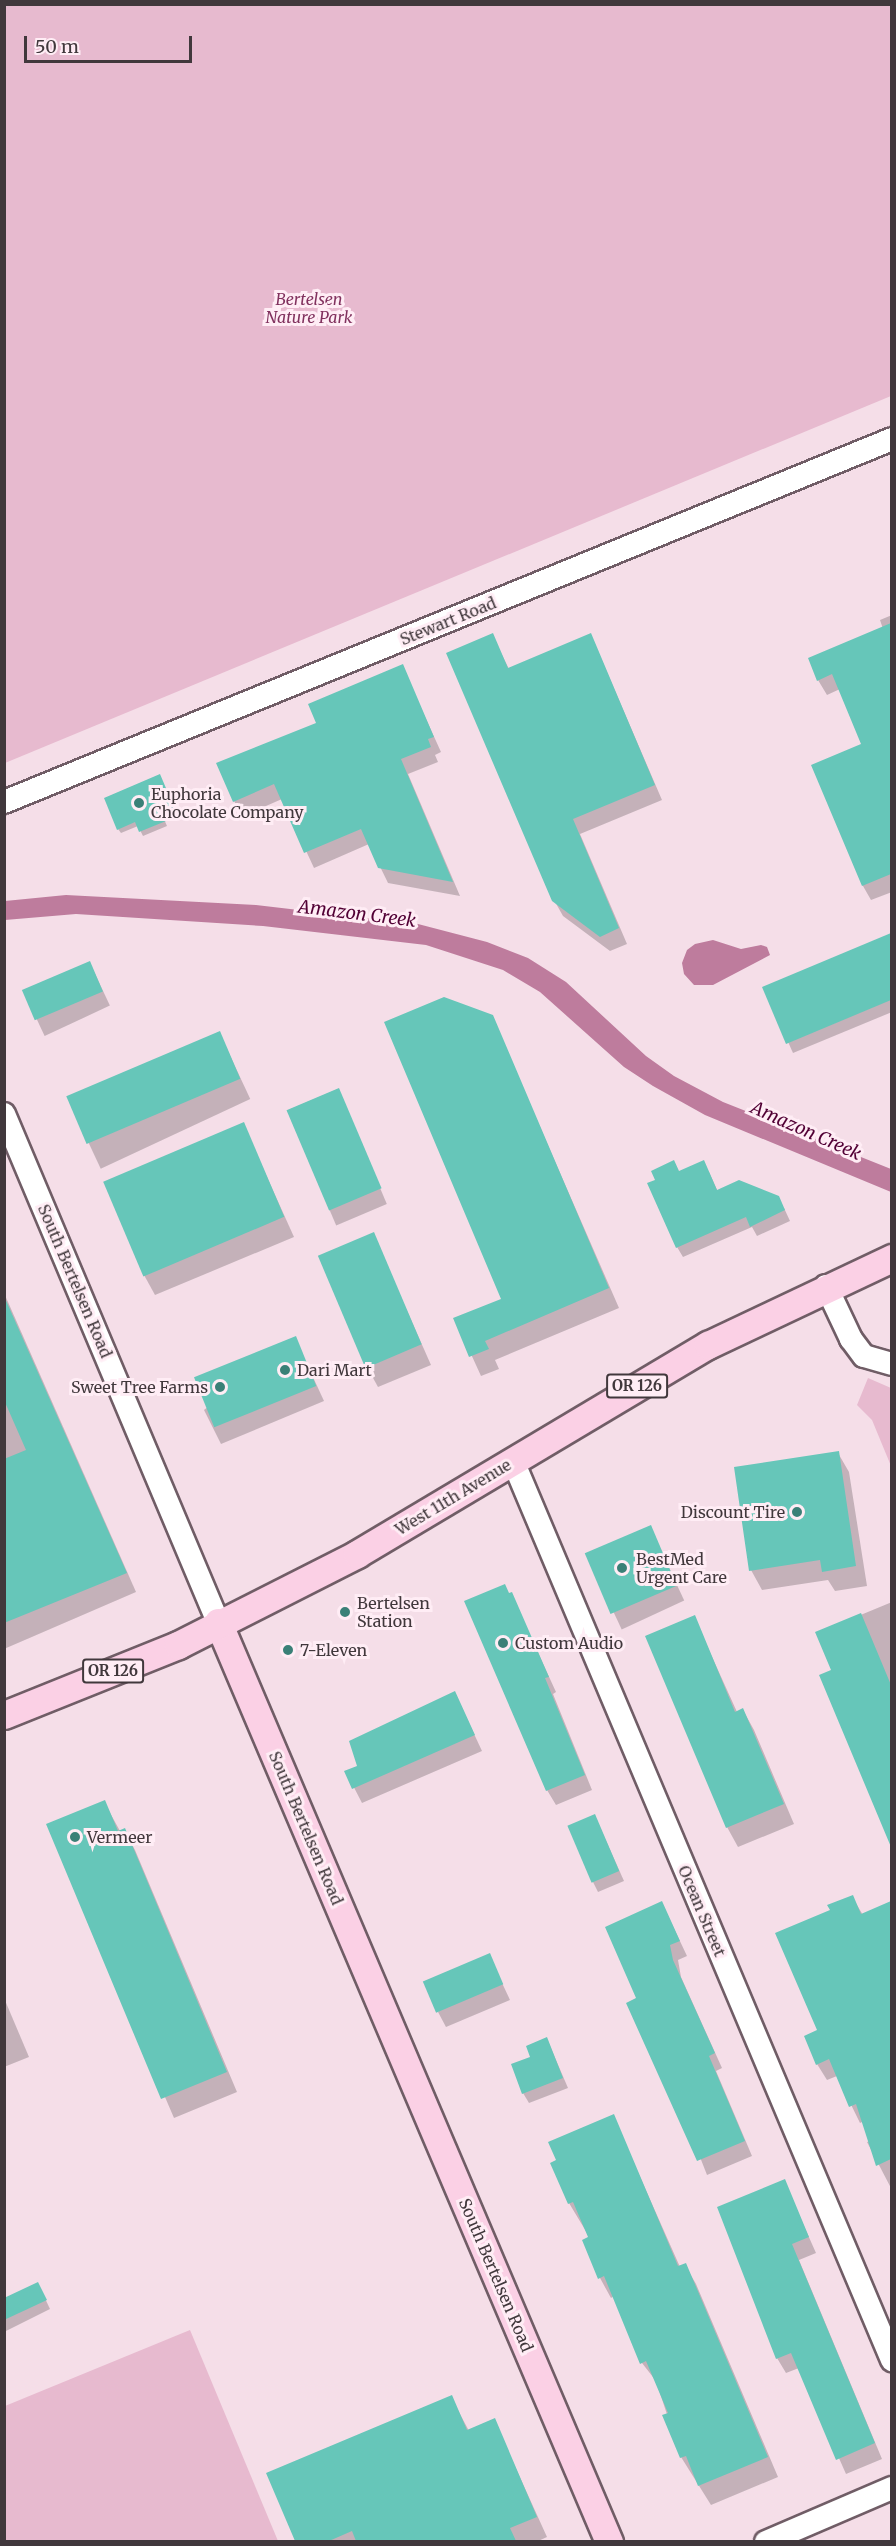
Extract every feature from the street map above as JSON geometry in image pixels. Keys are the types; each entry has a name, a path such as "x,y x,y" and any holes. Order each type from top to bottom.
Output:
{"main road":[{"name":"West 11th Avenue","path":"4,1715 178,1645 218,1622 357,1554 699,1350 826,1286 891,1258"},
{"name":"South Bertelsen Road","path":"218,1622 609,2541"}],"street":[{"name":"Stewart Road","path":"4,802 891,440"},
{"name":"South Bertelsen Road","path":"4,1114 218,1622"},
{"path":"826,1286 851,1339 864,1356 891,1364"},
{"name":"Ocean Street","path":"513,1461 891,2360"},
{"path":"766,2541 891,2488"}],"green space":[{"name":"Bertelsen Nature Park","path":"5,4 891,5 891,396 5,763"},
{"path":"868,1378 891,1388 891,1466 872,1420 857,1405"},
{"path":"190,2330 278,2541 5,2541 5,2406"}],"shaded area":[{"path":"66,895 256,905 418,924 487,942 528,958 566,982 646,1056 674,1076 723,1102 891,1169 891,1192 705,1115 653,1086 624,1067 540,992 503,970 426,945 263,926 76,914 5,920 5,901"},
{"path":"713,940 741,949 761,945 767,947 770,955 713,985 694,985 684,974 682,963 687,950 695,944"}],"building":[{"path":"891,623 891,874 862,886 811,765 861,744 832,674 817,681 808,658"},
{"path":"493,633 508,668 591,633 655,785 573,819 619,928 600,937 552,901 446,653"},
{"path":"403,664 434,737 428,739 431,747 401,759 453,882 378,868 361,829 304,853 274,784 233,802 216,763 316,723 308,704"},
{"name":"Euphoria Chocolate Company","path":"160,774 174,807 162,812 166,821 139,832 135,822 117,830 104,798"},
{"path":"891,933 891,1000 786,1044 762,987"},
{"path":"90,961 103,991 35,1020 22,990"},
{"path":"444,997 493,1015 609,1288 485,1341 489,1349 469,1357 453,1318 501,1299 384,1022"},
{"path":"220,1031 240,1079 87,1144 66,1096"},
{"path":"339,1088 382,1188 329,1211 287,1110"},
{"path":"244,1122 284,1217 143,1277 103,1182"},
{"path":"674,1160 679,1171 704,1160 717,1190 739,1180 779,1196 785,1210 750,1227 746,1217 676,1248 647,1183 655,1180 651,1171"},
{"path":"374,1232 422,1344 366,1368 318,1256"},
{"path":"4,1296 127,1573 4,1623 4,1459 26,1450 4,1400"},
{"path":"296,1336 316,1386 214,1427 194,1377"},
{"path":"839,1451 856,1566 822,1572 820,1560 749,1571 734,1467"},
{"path":"651,1525 677,1586 611,1614 585,1553"},
{"path":"505,1584 509,1593 512,1592 549,1677 545,1678 585,1775 546,1791 464,1601"},
{"path":"861,1613 891,1685 891,1847 819,1675 831,1670 815,1632"},
{"path":"695,1615 735,1712 743,1708 784,1804 726,1828 645,1636"},
{"path":"455,1691 475,1735 352,1789 344,1771 357,1766 349,1741"},
{"path":"105,1800 118,1831 125,1828 227,2072 161,2099 46,1824"},
{"path":"595,1814 619,1871 592,1883 567,1826"},
{"path":"853,1895 861,1914 891,1901 891,2159 876,2166 856,2104 849,2107 829,2059 816,2065 804,2036 817,2030 775,1933 830,1910 827,1905"},
{"path":"662,1901 680,1941 670,1945 673,1960 715,2053 709,2056 745,2141 697,2161 626,2003 636,1998 605,1927"},
{"path":"490,1953 503,1984 436,2013 423,1982"},
{"path":"547,2037 563,2078 522,2094 511,2064 530,2057 526,2046"},
{"path":"614,2114 678,2266 686,2263 768,2457 698,2486 686,2456 680,2458 662,2415 668,2413 646,2361 640,2364 604,2276 598,2279 582,2240 588,2237 573,2202 568,2204 550,2163 556,2160 548,2142"},
{"path":"785,2179 809,2237 792,2244 875,2443 836,2460 791,2353 776,2359 717,2207"},
{"path":"38,2282 47,2300 4,2320 4,2298"},
{"path":"452,2395 467,2430 495,2418 537,2517 510,2528 516,2541 356,2541 352,2531 329,2541 295,2541 266,2473"}],"place":[{"name":"Euphoria Chocolate Company","path":"139,803"},
{"name":"Dari Mart","path":"285,1370"},
{"name":"Sweet Tree Farms","path":"220,1387"},
{"name":"Discount Tire","path":"797,1512"},
{"name":"BestMed Urgent Care","path":"622,1568"},
{"name":"Bertelsen Station","path":"345,1612"},
{"name":"Custom Audio","path":"503,1643"},
{"name":"7-Eleven","path":"288,1650"},
{"name":"Vermeer","path":"75,1837"}],"water label":[{"name":"Amazon Creek","path":"357,914"},
{"name":"Amazon Creek","path":"806,1131"}]}
